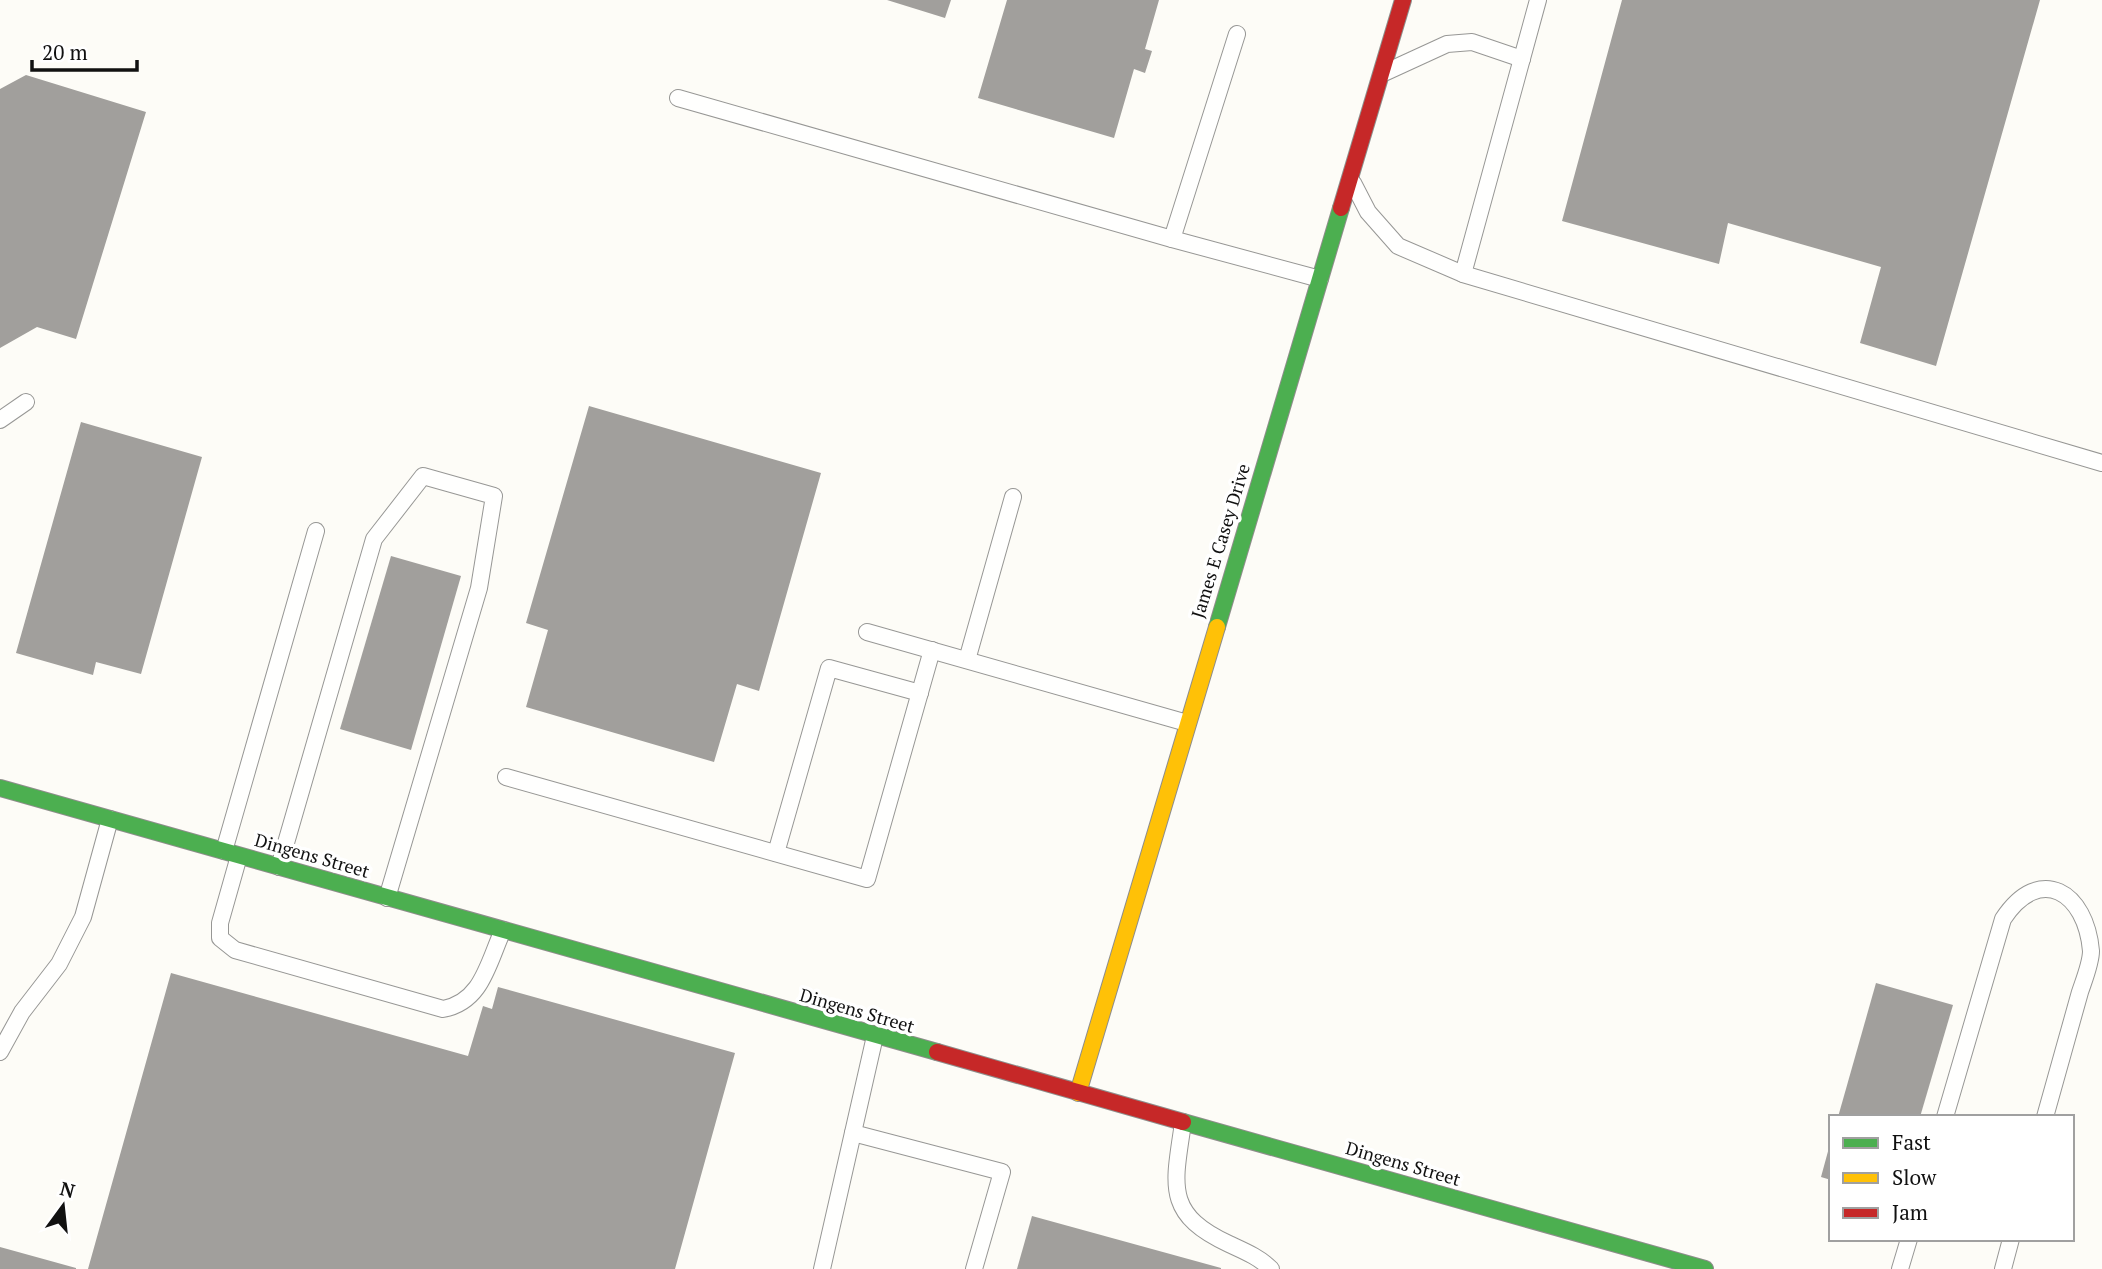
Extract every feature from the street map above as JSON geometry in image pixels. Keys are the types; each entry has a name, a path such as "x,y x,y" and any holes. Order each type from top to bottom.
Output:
{"street":[{"name":"James E Casey Drive","path":"1078,1093 1402,0"},
{"name":"Dingens Street","path":"0,788 1705,1269"}],"lane":[{"path":"1463,274 1538,0"},
{"path":"1172,239 1237,34"},
{"path":"1381,75 1447,44 1472,42 1522,59"},
{"path":"678,98 1320,279"},
{"path":"1350,177 1368,212 1398,246 1463,274 2102,463"},
{"path":"0,420 26,402"},
{"path":"279,867 374,538 423,476 494,496 479,588 387,898"},
{"path":"967,660 1013,497"},
{"path":"316,531 231,853 220,939 235,950 443,1009 462,1006 477,989 503,930"},
{"path":"867,632 1188,723"},
{"path":"506,776 867,879 932,650"},
{"path":"776,853 829,668 920,693"},
{"path":"0,1052 22,1012 59,964 83,918 110,819"},
{"path":"1946,1115 2003,919 2014,903 2034,892 2052,888 2071,897 2081,912 2091,953 2046,1115"},
{"path":"822,1269 875,1036"},
{"path":"1183,1123 1175,1176 1181,1209 1202,1232 1262,1260 1270,1269"},
{"path":"853,1133 1002,1172 974,1269"},
{"path":"1900,1269 1908,1241"},
{"path":"2003,1269 2010,1241"}],"building":[{"path":"887,0 951,0 945,18"},
{"path":"1007,0 1159,0 1145,49 1152,51 1145,73 1134,69 1114,138 978,98"},
{"path":"1622,0 2040,0 1936,366 1860,343 1881,267 1728,223 1719,264 1562,221"},
{"path":"26,75 146,112 76,339 37,327 0,348 0,89"},
{"path":"589,406 821,473 759,691 737,684 714,762 526,707 548,630 526,623"},
{"path":"81,422 202,457 141,674 96,662 93,675 16,653"},
{"path":"391,556 461,576 411,750 340,729"},
{"path":"171,973 468,1056 483,1006 492,1009 498,987 735,1053 675,1269 88,1269"},
{"path":"1876,983 1953,1005 1921,1115 1839,1115"},
{"path":"1829,1148 1829,1179 1821,1177"},
{"path":"1032,1216 1221,1268 1221,1269 1017,1269"},
{"path":"0,1247 76,1268 76,1269 0,1269"}],"traffic: fast":[{"path":"1217,627 1341,208"},
{"path":"0,788 937,1052"},
{"path":"1183,1122 1705,1269"}],"traffic: slow":[{"path":"1078,1093 1217,627"}],"traffic: jam":[{"path":"1341,208 1403,0"},
{"path":"937,1052 1183,1122"}]}
